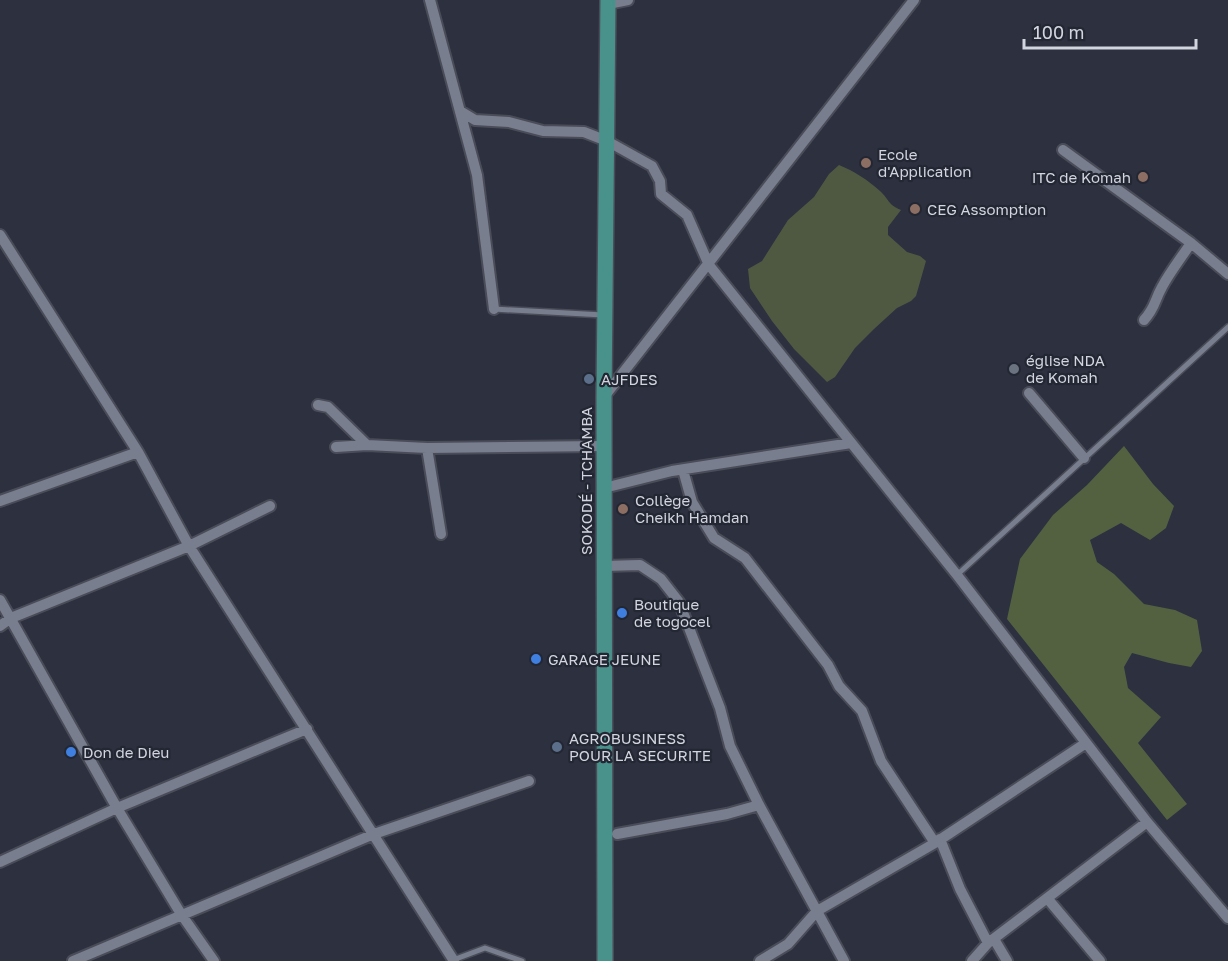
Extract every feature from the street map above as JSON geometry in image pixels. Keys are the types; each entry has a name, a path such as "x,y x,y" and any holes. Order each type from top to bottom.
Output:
{"main road":[{"name":"SOKODÉ - TCHAMBA","path":"605,961 604,397 608,2"}],"street":[{"path":"430,0 477,175 494,309"},
{"path":"608,2 628,0"},
{"path":"604,397 914,0"},
{"path":"460,111 475,120 509,122 543,131 584,132 607,141 652,166 660,181 661,194 687,215 709,265 957,575 1147,822 1228,918"},
{"path":"1063,150 1191,243 1228,274"},
{"path":"0,235 138,452 189,546 454,961"},
{"path":"1144,320 1155,308 1160,290 1191,243"},
{"path":"1029,393 1084,458"},
{"path":"318,405 328,407 367,446"},
{"path":"604,488 683,470 852,443"},
{"path":"336,447 604,446"},
{"path":"428,448 441,534"},
{"path":"0,501 138,452"},
{"path":"683,470 692,502 714,538 745,558 828,664 839,686 862,711 881,760 938,841 960,889 991,941 1007,961"},
{"path":"0,626 11,618 189,546 270,506"},
{"path":"604,566 639,565 661,579 679,602 720,708 730,746 759,805 844,961"},
{"path":"0,600 117,808 181,914 213,961"},
{"path":"0,862 117,808 307,729"},
{"path":"760,961 788,944 817,911 938,841 1086,743"},
{"path":"73,961 88,958 181,914 374,834 529,781"},
{"path":"616,834 728,814 759,805"},
{"path":"972,961 991,941 1147,822"},
{"path":"1047,898 1100,961"}],"lane":[{"path":"494,309 605,315"},
{"path":"957,575 1228,327"},
{"path":"454,961 485,948 522,961"}],"green space":[{"path":"839,165 866,180 901,210 888,227 888,235 907,252 920,256 926,261 916,296 897,308 874,329 855,348 835,377 827,382 794,349 772,321 750,288 748,269 762,261 788,220 814,197 829,174"},
{"path":"1124,446 1153,484 1174,506 1166,528 1150,540 1121,523 1090,540 1097,562 1114,574 1144,604 1175,610 1197,620 1202,651 1191,667 1132,653 1124,667 1128,688 1161,717 1138,743 1187,804 1167,820 1007,619 1020,559 1053,515 1087,485"}],"place":[{"name":"Ecole d'Application","path":"866,163"},
{"name":"ITC de Komah","path":"1143,177"},
{"name":"CEG Assomption","path":"915,209"},
{"name":"église NDA de Komah","path":"1014,369"},
{"name":"AJFDES","path":"589,379"},
{"name":"Collège Cheikh Hamdan","path":"623,509"},
{"name":"Boutique de togocel","path":"622,613"},
{"name":"GARAGE JEUNE","path":"536,659"},
{"name":"AGROBUSINESS POUR LA SECURITE","path":"557,747"},
{"name":"Don de Dieu","path":"71,752"}]}
